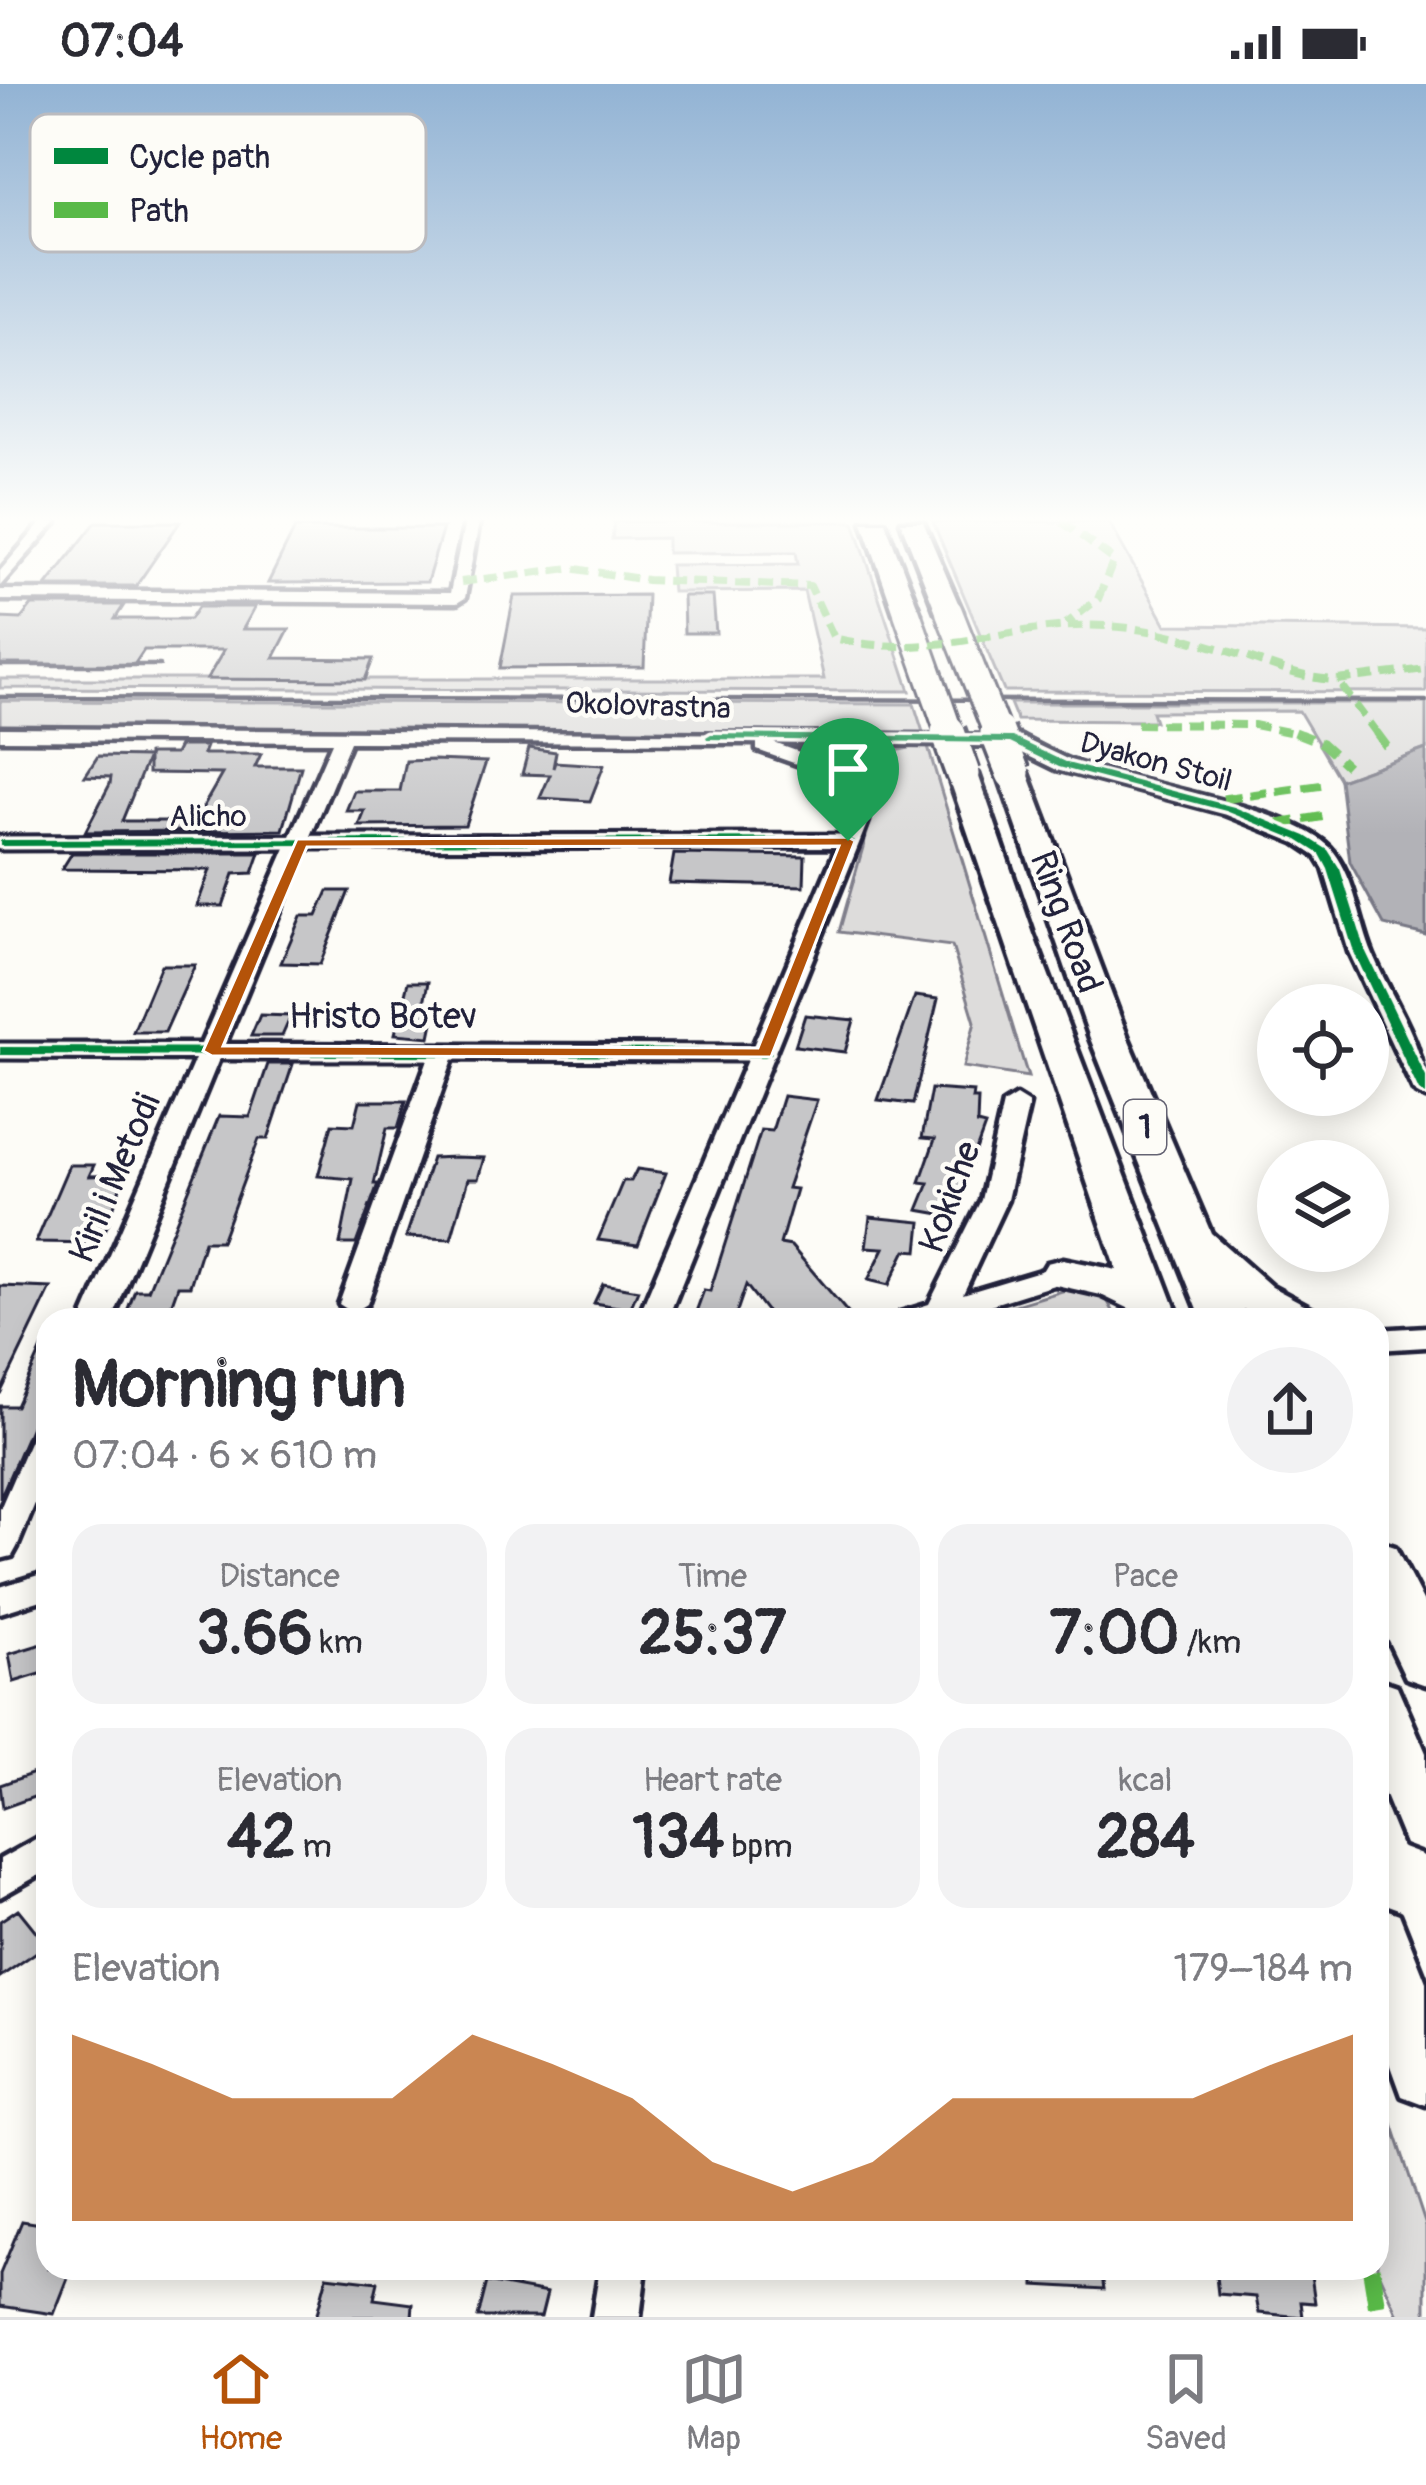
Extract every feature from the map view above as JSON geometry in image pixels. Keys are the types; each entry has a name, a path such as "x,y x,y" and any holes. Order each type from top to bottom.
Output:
{"highway":[{"name":"Ring Road","path":"912,626 1153,1308"},
{"name":"Ring Road","path":"955,626 1013,773 1084,975 1220,1308"},
{"path":"1188,1231 1256,1297 1277,1308"},
{"path":"1063,1273 1112,1252 1125,1235"},
{"path":"1063,1273 1113,1283 1150,1308"},
{"path":"1389,1586 1426,1663"},
{"path":"1389,1732 1426,1826"},
{"path":"1389,1968 1426,2072"}],"street":[{"name":"Okolovrastna","path":"8,734 711,737 765,746 812,763 862,803"},
{"path":"0,757 8,734"},
{"name":"Kiril i Metodi","path":"102,1308 344,735"},
{"name":"Dyakon Stoil","path":"711,737 1012,740 1063,766 1230,809 1313,845 1324,852 1334,869 1360,952 1426,1091"},
{"path":"657,1308 765,1053 862,803 858,738"},
{"name":"Alicho","path":"0,844 848,841"},
{"name":"Hristo Botev","path":"0,1051 765,1053"},
{"path":"353,1304 442,1052"},
{"name":"Kokiche","path":"942,1308 994,1200 1016,1104"},
{"path":"948,1308 1063,1273"},
{"path":"1389,1339 1426,1336"},
{"path":"0,1547 36,1463"},
{"path":"0,1600 36,1590"},
{"path":"0,1880 36,1857"},
{"path":"616,2317 621,2280"}],"shaded area":[{"path":"812,626 889,626 910,691 0,688 0,679 824,679"},
{"path":"977,626 1426,628 1426,692 1004,691"},
{"path":"0,701 914,704 923,732 0,728"},
{"path":"1010,703 1426,703 1426,749 1340,780 1299,711 1152,712 1155,721 1017,720"},
{"path":"927,744 1028,1077 963,1067 975,1022 952,946 839,932 876,801 876,764 891,752"},
{"path":"1426,749 1426,935 1384,925 1350,862 1340,780"},
{"path":"1072,1288 1102,1291 1111,1308 1006,1308"},
{"path":"1389,2114 1426,2226 1426,2317 1399,2317 1383,2280 1389,2280"}],"building":[{"path":"0,626 289,629 274,658 373,659 365,680 207,679 224,650 144,650 134,665 0,664"},
{"path":"508,626 646,626 644,667 500,668"},
{"path":"684,626 715,626 716,633 684,633"},
{"path":"179,746 206,746 203,754 261,754 255,767 301,767 283,830 85,832 110,784 111,777 85,776 98,756 175,754","holes":["148,757 148,773 222,774 195,821 122,821"]},
{"path":"529,748 556,752 553,768 555,762 604,765 590,801 540,798 550,775 522,774"},
{"path":"406,761 486,762 465,825 359,826 365,811 346,811 354,791 400,791"},
{"path":"72,853 260,853 253,873 234,874 223,906 197,906 210,870 62,869"},
{"path":"674,854 805,856 804,886 669,883"},
{"path":"328,891 349,891 320,964 281,963 301,916 317,916"},
{"path":"161,965 195,965 165,1032 133,1032"},
{"path":"408,982 428,982 423,1008 436,1008 430,1037 395,1034"},
{"path":"915,996 938,999 913,1104 878,1100"},
{"path":"260,1015 291,1016 282,1036 251,1036"},
{"path":"805,1015 854,1020 845,1052 795,1046"},
{"path":"268,1064 293,1064 268,1139 259,1139 221,1241 204,1241 190,1286 178,1286 170,1308 128,1308 135,1290 148,1290 219,1116 250,1117"},
{"path":"931,1089 973,1092 972,1099 978,1099 977,1124 985,1126 952,1216 918,1210 929,1183 920,1182 935,1139 922,1138"},
{"path":"783,1096 817,1100 787,1188 796,1189 780,1244 791,1246 844,1308 764,1308 746,1285 738,1308 697,1308 704,1290 710,1291 761,1130 772,1131"},
{"path":"360,1101 406,1101 398,1128 387,1128 374,1184 378,1184 356,1244 340,1244 353,1179 318,1176 332,1124 354,1125"},
{"path":"432,1158 484,1158 478,1179 468,1179 451,1239 406,1237"},
{"path":"69,1165 94,1165 89,1176 124,1175 109,1222 99,1243 36,1242"},
{"path":"637,1169 666,1173 638,1245 598,1240 623,1181 631,1181"},
{"path":"870,1217 921,1222 918,1251 906,1250 889,1285 868,1280 884,1248 866,1247"},
{"path":"603,1284 638,1290 630,1308 594,1303"},
{"path":"0,1286 51,1288 41,1308 36,1308 36,1319 0,1394"},
{"path":"36,1362 36,1415 0,1498 0,1406 16,1406"},
{"path":"36,1646 36,1675 14,1682 9,1654"},
{"path":"36,1772 36,1796 3,1808 0,1785"},
{"path":"18,1909 36,1931 36,1952 0,1977 0,1921"},
{"path":"22,2221 36,2223 36,2280 67,2280 54,2314 0,2306 0,2274"},
{"path":"326,2280 378,2282 374,2299 413,2304 412,2317 316,2317"},
{"path":"1035,2280 1103,2280 1104,2289 1035,2285"},
{"path":"1216,2280 1312,2280 1315,2303 1301,2302 1303,2317 1259,2313 1256,2297 1218,2294"},
{"path":"487,2282 547,2293 541,2317 478,2317"}],"railway":[{"path":"0,665 160,665"},
{"path":"0,697 1426,701"}],"marked path":[{"path":"829,626 834,638 904,649 1069,626"},
{"path":"1108,626 1185,639 1296,674 1337,680"},
{"path":"1390,751 1337,680 1426,669"},
{"path":"1137,724 1277,728 1318,741 1347,766"},
{"path":"1223,799 1324,785"},
{"path":"1278,824 1325,816"},
{"path":"1373,2280 1379,2317"}],"cycle path":[{"path":"711,737 1012,740 1063,765 1230,809 1302,838 1324,852 1334,869 1360,952 1426,1091"},
{"path":"0,843 848,841"},
{"path":"0,1051 765,1053"}],"route":[{"path":"848,841 765,1053 212,1051 302,842 848,841"}]}
